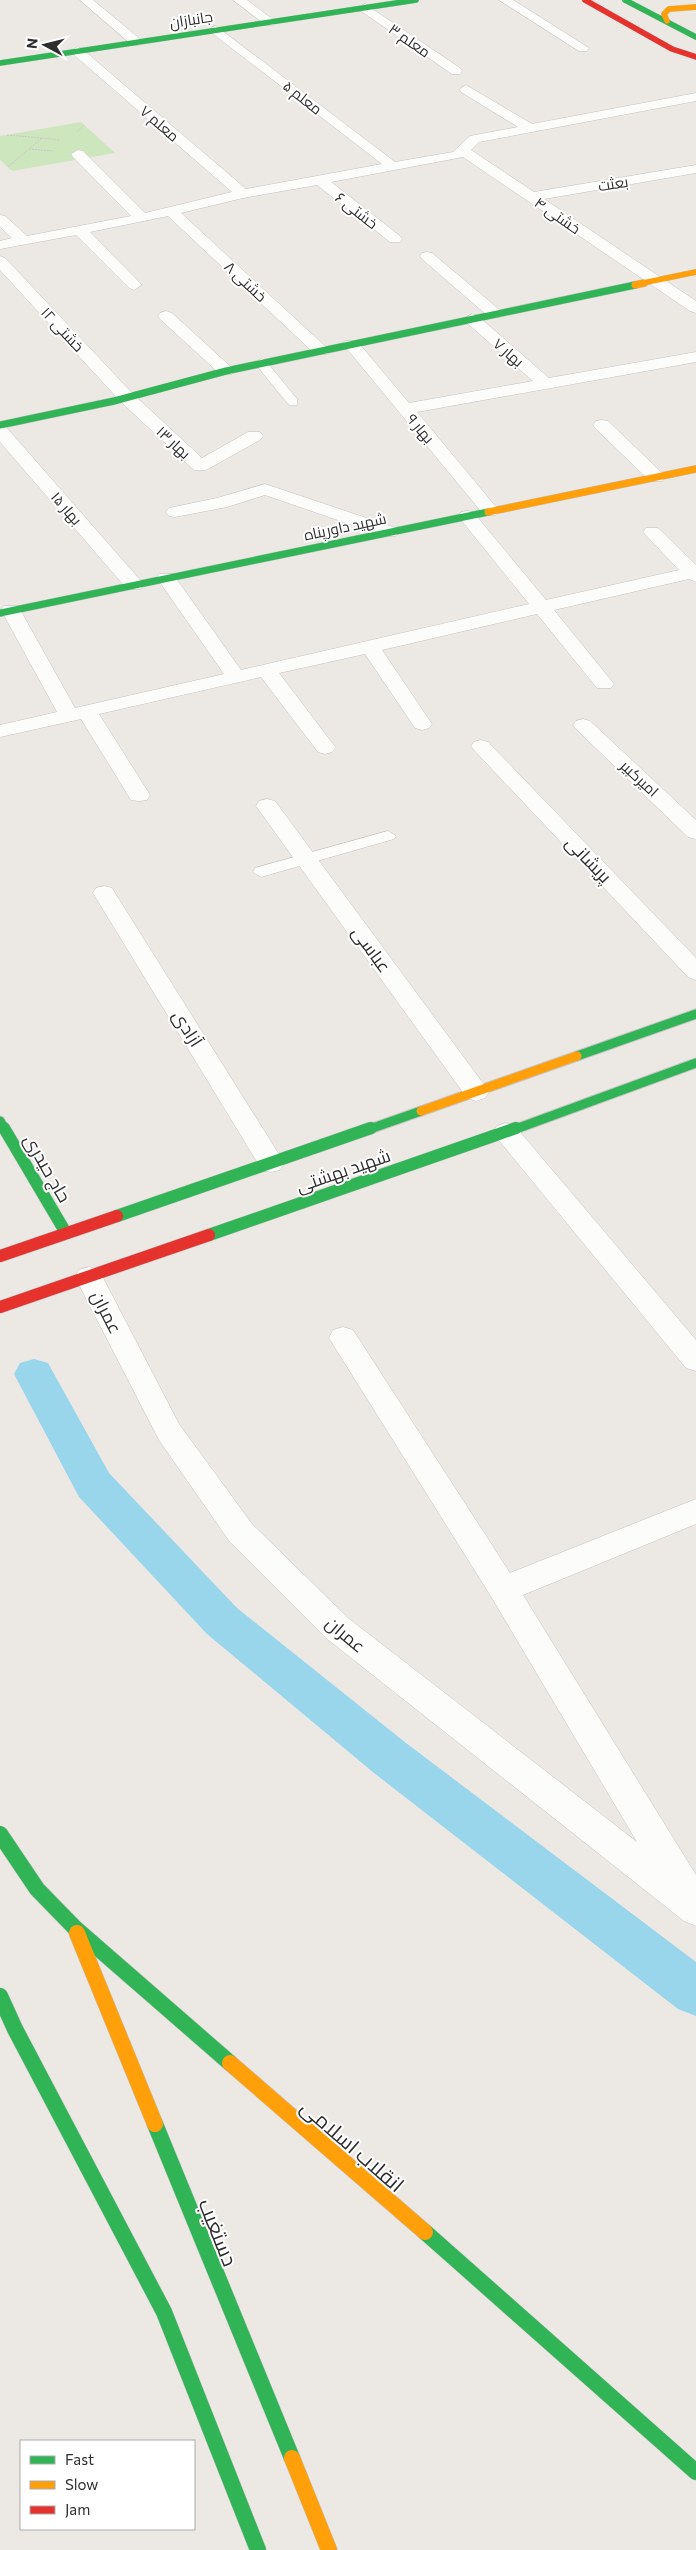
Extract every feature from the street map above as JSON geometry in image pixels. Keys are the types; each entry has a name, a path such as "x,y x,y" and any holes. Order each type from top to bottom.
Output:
{"street":[{"path":"86,0 136,42"},
{"path":"239,0 270,22"},
{"name":"جانبازان","path":"0,63 365,8 392,2 416,0"},
{"path":"505,0 582,48"},
{"path":"585,0 696,62"},
{"path":"625,0 696,37"},
{"name":"معلم ۳","path":"365,8 456,71"},
{"path":"667,21 664,14 668,9 696,8"},
{"name":"معلم ۵","path":"216,30 390,165"},
{"path":"672,49 696,57"},
{"name":"معلم ۷","path":"78,51 244,194"},
{"path":"466,90 529,128"},
{"path":"0,245 80,231 244,194 390,165 458,155 475,139 696,98"},
{"name":"خشتی ۴","path":"462,150 653,281 696,308"},
{"path":"78,154 142,218"},
{"name":"بعثت","path":"531,197 693,172"},
{"name":"خشتی ۶","path":"320,180 395,239"},
{"name":"خشتی ۸","path":"171,211 321,351"},
{"path":"0,219 24,241"},
{"path":"80,231 134,285"},
{"path":"427,256 495,314"},
{"name":"خشتی ۱۲","path":"0,261 126,398"},
{"path":"0,425 126,398 261,363 696,272"},
{"path":"166,316 226,371"},
{"name":"بهار ۷","path":"472,319 546,384"},
{"name":"بهار ۹","path":"351,344 490,511"},
{"path":"406,409 696,357"},
{"name":"بهار ۱۳","path":"126,398 200,466 254,436"},
{"path":"602,425 656,477"},
{"name":"بهار ۱۵","path":"0,432 134,585"},
{"name":"شهید داورپناه","path":"6,612 696,469"},
{"path":"175,512 221,503 265,489 390,532"},
{"path":"467,516 604,684"},
{"path":"652,532 695,574"},
{"path":"0,731 695,574"},
{"path":"166,578 236,677"},
{"path":"6,612 139,795"},
{"path":"370,647 422,724"},
{"path":"266,670 325,748"},
{"name":"امیرکبیر","path":"583,725 696,832"},
{"name":"پریشانی","path":"481,746 696,972"},
{"name":"عباسی","path":"267,806 476,1092"},
{"name":"آزادی","path":"104,893 271,1163"},
{"name":"شهید بهشتی","path":"0,1256 696,1014"},
{"name":"شهید بهشتی","path":"0,1307 506,1132 696,1063"},
{"name":"حاج حیدری","path":"0,1121 66,1233"},
{"path":"506,1132 696,1360"},
{"name":"عمران","path":"89,1276 168,1432 242,1533 337,1628 696,1909"},
{"path":"344,1338 503,1589 696,1909"},
{"path":"503,1589 696,1512"},
{"name":"انقلاب اسلامی","path":"0,1834 37,1889 75,1928 521,2315 696,2472"},
{"name":"دستغیب","path":"75,1928 329,2550"},
{"path":"0,1996 15,2029 164,2312 258,2550"}],"lane":[{"path":"261,363 293,402"},
{"path":"261,872 388,836"}],"path":[{"path":"7,135 67,141"},
{"path":"8,167 42,138"},
{"path":"29,149 56,152"}],"green space":[{"path":"81,122 115,153 12,171 0,160 0,136"}],"waterway":[{"path":"34,1374 94,1485 222,1621 390,1758 696,1992"}],"traffic: fast":[{"path":"0,63 416,0"},
{"path":"625,0 696,37"},
{"path":"0,425 114,401 226,371 635,285"},
{"path":"0,613 488,512"},
{"path":"577,1056 696,1014"},
{"path":"209,1235 506,1132 696,1063"},
{"path":"117,1216 421,1111"},
{"path":"0,1121 66,1233"},
{"path":"0,1834 37,1889 75,1928 230,2063"},
{"path":"0,1996 15,2029 164,2312 258,2550"},
{"path":"155,2124 292,2458"},
{"path":"425,2232 696,2472"}],"traffic: slow":[{"path":"667,21 664,14 669,9 696,7"},
{"path":"635,285 696,272"},
{"path":"488,512 696,469"},
{"path":"421,1111 577,1056"},
{"path":"77,1933 155,2124"},
{"path":"230,2063 425,2232"},
{"path":"292,2458 329,2550"}],"traffic: jam":[{"path":"585,0 672,49 696,57"},
{"path":"0,1256 117,1216"},
{"path":"0,1307 209,1235"}]}
